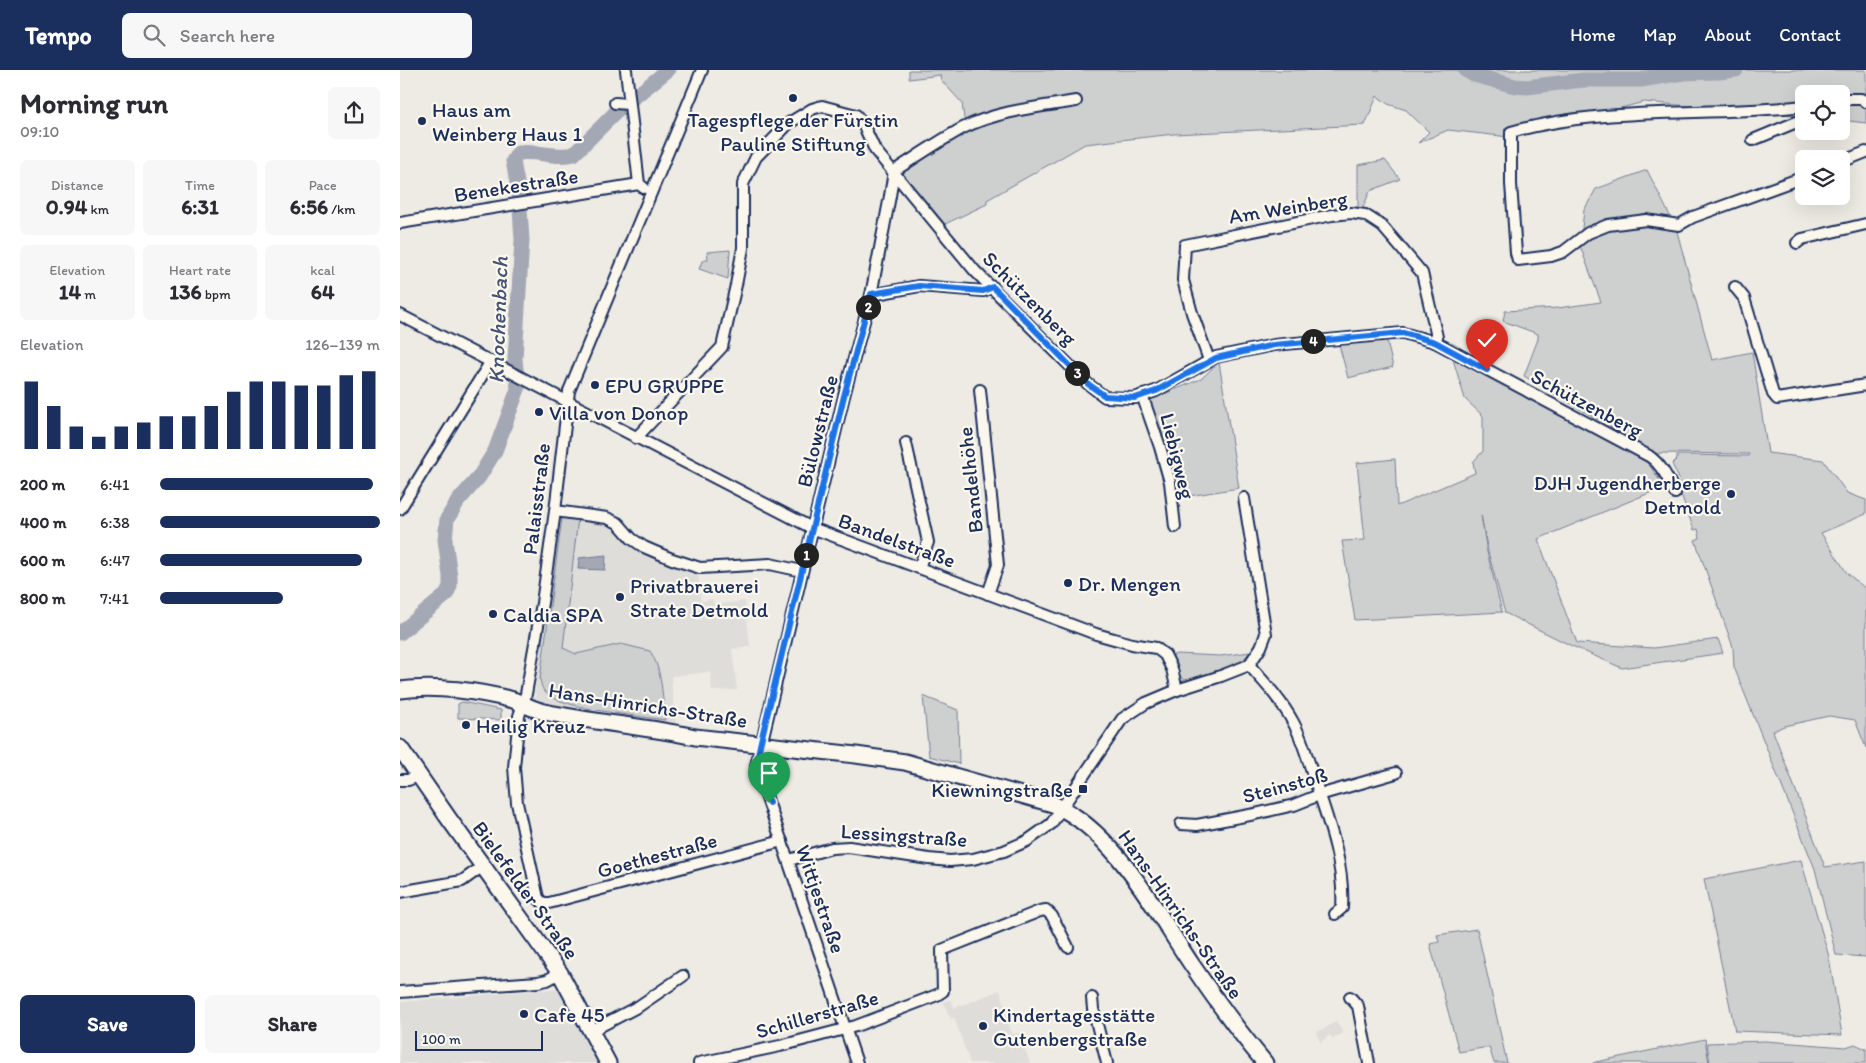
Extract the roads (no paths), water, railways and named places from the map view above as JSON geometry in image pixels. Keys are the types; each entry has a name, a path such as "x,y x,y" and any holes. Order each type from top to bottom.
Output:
{"main road":[{"name":"Hans-Hinrichs-Straße","path":"400,690 468,691 522,703 542,712 695,737 905,762 1062,808 1097,833 1111,847 1231,1020 1264,1063"},
{"name":"Bielefelder Straße","path":"400,748 418,776 560,973 608,1063"}],"street":[{"path":"626,70 639,184 650,194"},
{"name":"Palaisstraße","path":"543,903 538,898 530,865 517,803 514,777 518,724 522,703 526,694 555,511 567,400 569,391 702,70"},
{"path":"1850,100 1864,101"},
{"path":"894,171 963,128 978,122 998,116 1076,101"},
{"path":"1850,103 1864,101"},
{"path":"615,103 630,105"},
{"name":"Schützenberg","path":"636,438 722,347 743,248 743,184 756,157 789,123 812,109 822,106 856,115 862,122 875,150 975,270 1095,390 1105,396 1135,398 1156,391 1209,360 1274,345 1403,333 1435,342 1649,456 1662,469 1675,493"},
{"path":"1795,107 1585,117 1539,124 1511,132 1511,184 1516,253 1518,260 1551,256 1563,252 1588,232 1608,225 1646,220 1679,225 1795,180"},
{"path":"1753,140 1795,123"},
{"path":"1850,158 1866,152"},
{"name":"Bülowstraße","path":"760,745 844,396 871,294 894,171"},
{"name":"Benekestraße","path":"400,223 639,184"},
{"name":"Am Weinberg","path":"1209,360 1182,280 1185,245 1351,212 1365,215 1382,226 1422,273 1437,337 1435,342"},
{"path":"1796,243 1802,239 1866,224"},
{"path":"871,294 919,286 983,291 993,287"},
{"path":"1736,287 1744,298 1773,394 1777,398 1866,385"},
{"name":"Bandelstraße","path":"400,315 491,360 636,438 812,528 1096,634 1132,644 1156,648 1165,655 1172,668 1177,690"},
{"path":"400,509 491,360"},
{"name":"Bandelhöhe","path":"980,390 998,564 988,594"},
{"name":"Liebigweg","path":"1142,395 1170,482 1175,527"},
{"path":"906,443 928,542 919,568"},
{"path":"1062,808 1122,719 1146,703 1248,665 1261,647 1266,634 1244,498"},
{"path":"555,511 607,518 618,523 632,539 644,547 700,568 770,564 802,571"},
{"path":"1248,665 1273,692 1292,720 1304,748 1336,854 1343,887 1342,908 1335,914"},
{"name":"Wittjestraße","path":"760,745 756,766 857,1063"},
{"name":"Steinstoß","path":"1181,824 1197,825 1294,805 1319,795 1396,773"},
{"path":"400,780 408,780 418,776"},
{"name":"Lessingstraße","path":"789,860 832,848 849,847 929,859 950,861 973,859 1004,851 1027,842 1051,824 1062,808"},
{"name":"Goethestraße","path":"543,903 549,903 782,841"},
{"path":"400,892 462,881 483,866"},
{"name":"Schillerstraße","path":"699,1063 780,1046 845,1029 930,998 943,991 942,950 1040,911 1046,910 1052,916 1068,947"},
{"path":"400,992 538,982 547,980 560,973"},
{"path":"591,1031 639,1006 683,976"},
{"path":"1350,997 1358,1006 1369,1063"},
{"path":"1092,998 1107,1063"}],"waterway":[{"name":"Knochenbach","path":"400,633 446,595 450,586 445,540 447,519 458,501 479,477 495,451 518,389 515,359 522,240 519,194 513,161 518,153 525,152 560,156 574,154 616,112 668,70"},
{"path":"1465,70 1474,75 1515,86 1527,87 1583,80 1641,80 1683,73 1736,70"}],"place":[{"name":"Tagespflege der Fürstin Pauline Stiftung","path":"793,98"},
{"name":"Haus am Weinberg Haus 1","path":"422,121"},
{"name":"EPU GRUPPE","path":"595,385"},
{"name":"Villa von Donop","path":"539,412"},
{"name":"DJH Jugendherberge Detmold","path":"1731,494"},
{"name":"Dr. Mengen","path":"1068,583"},
{"name":"Privatbrauerei Strate Detmold","path":"620,597"},
{"name":"Caldia SPA","path":"493,614"},
{"name":"Heilig Kreuz","path":"466,725"},
{"name":"Kiewningstraße","path":"1083,789"},
{"name":"Cafe 45","path":"524,1014"},
{"name":"Kindertagesstätte Gutenbergstraße","path":"983,1026"}]}
